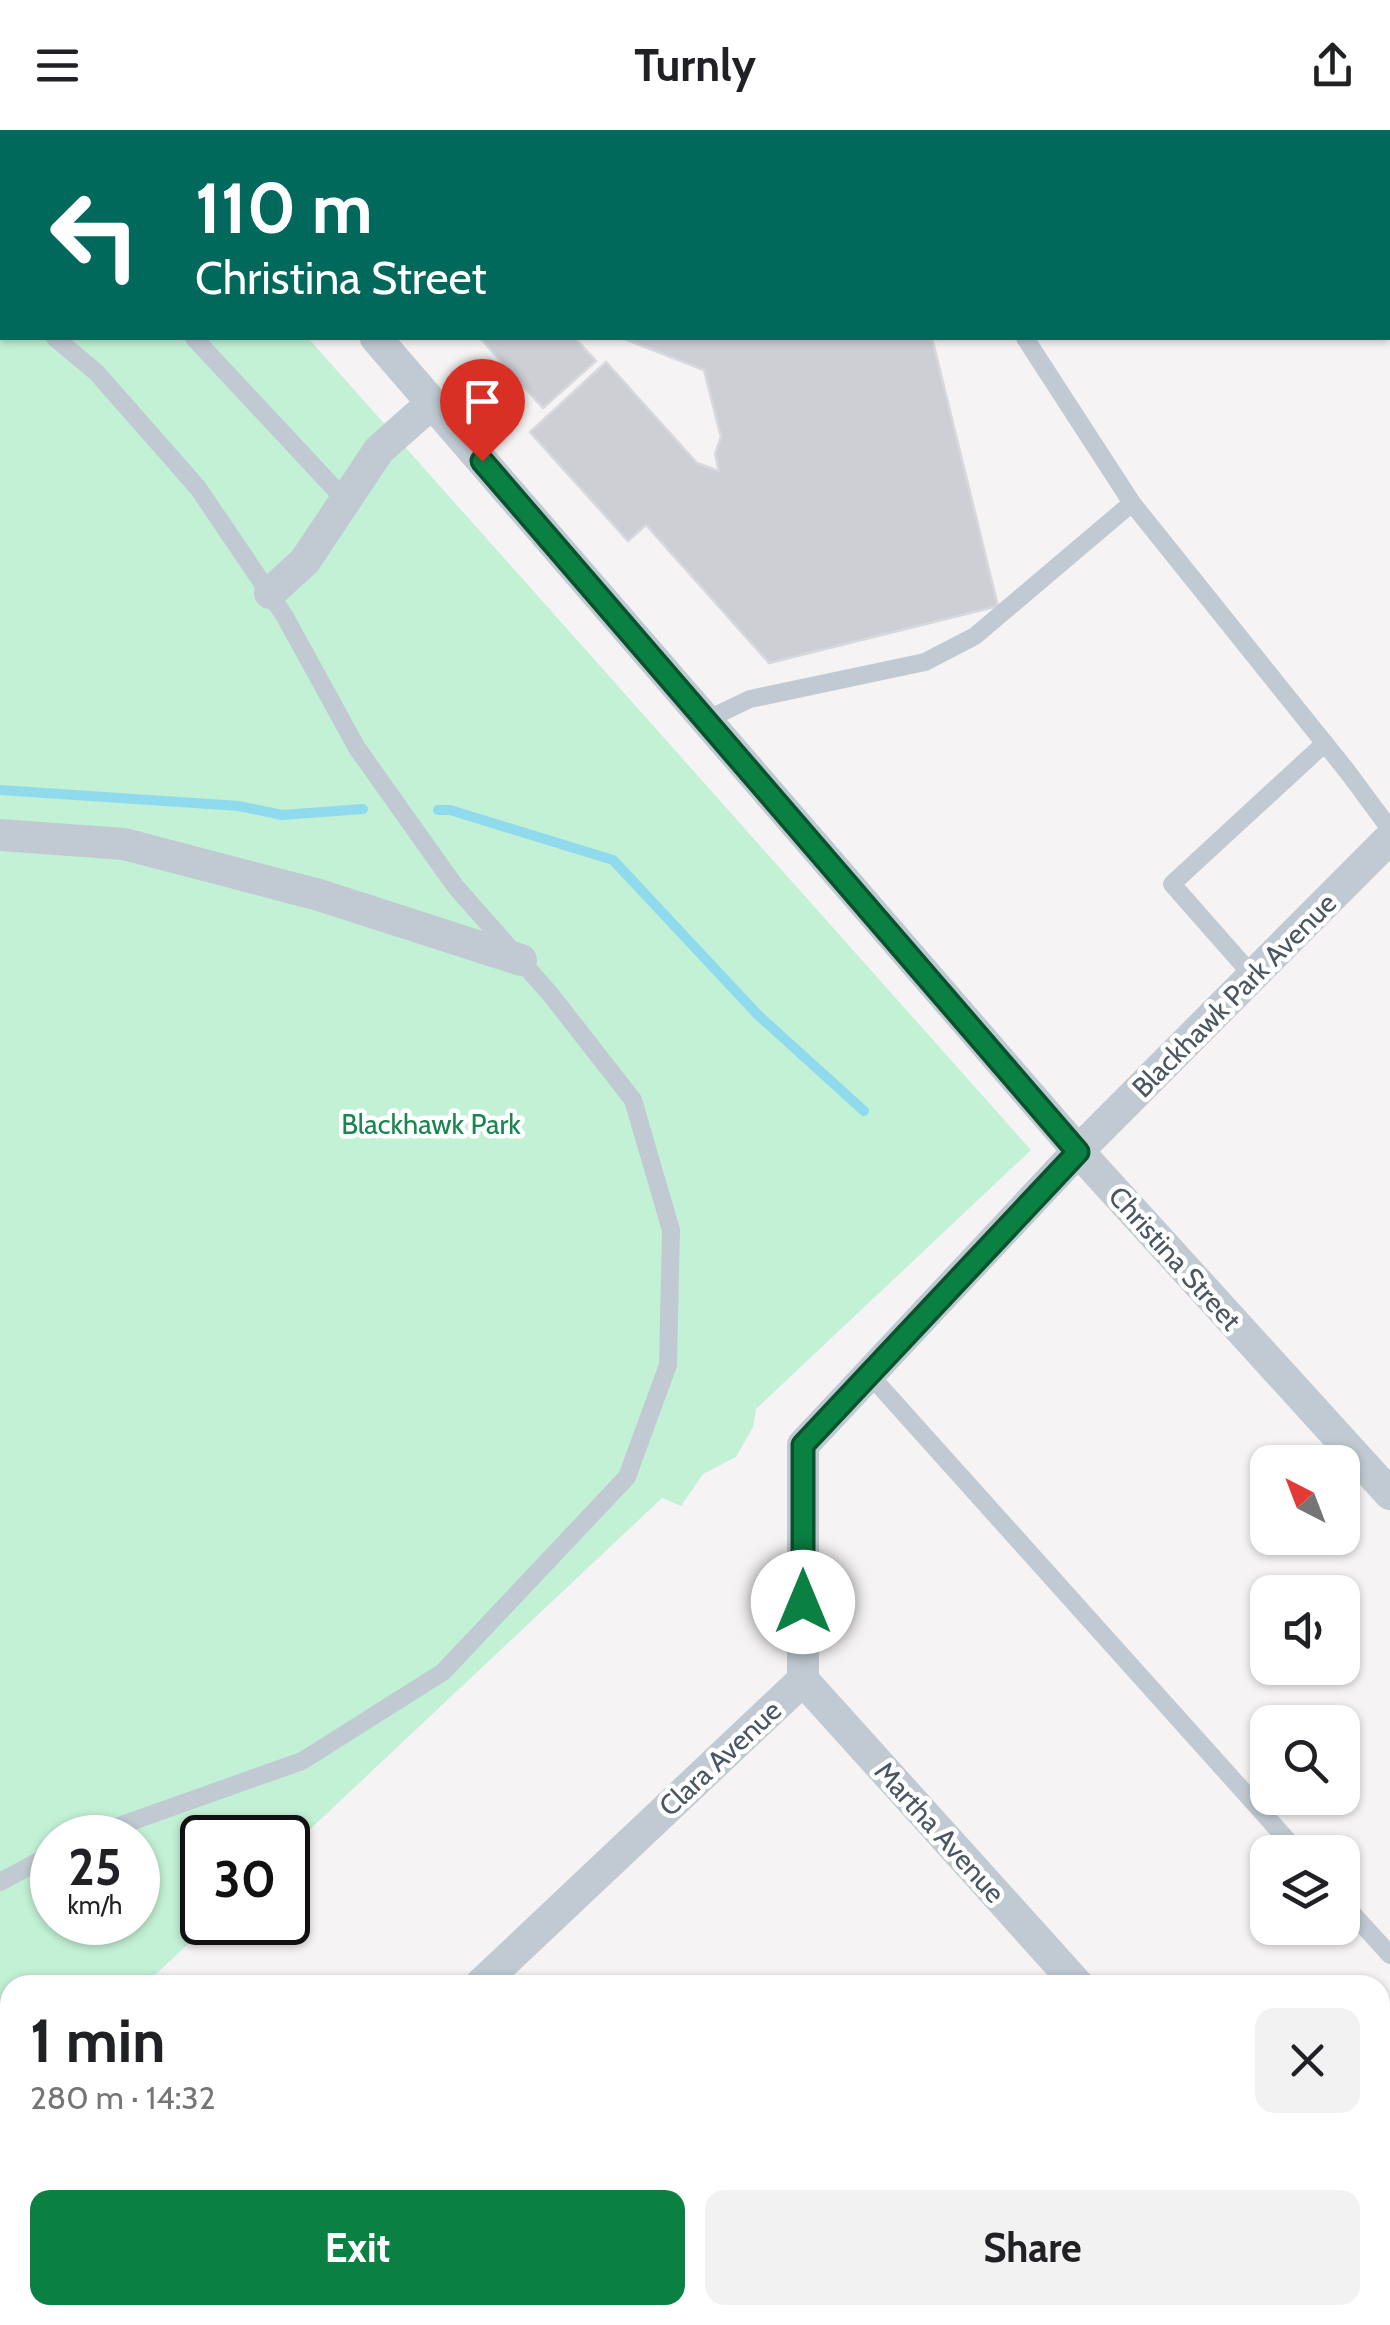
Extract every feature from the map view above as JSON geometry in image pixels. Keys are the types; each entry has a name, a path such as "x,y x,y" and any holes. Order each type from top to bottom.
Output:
{"street":[{"name":"Christina Street","path":"378,340 1078,1152 1390,1494"},
{"path":"270,594 306,561 379,450 432,403"},
{"path":"0,835 124,844 319,896 520,960"},
{"name":"Blackhawk Park Avenue","path":"1078,1152 1390,838"},
{"name":"Clara Avenue","path":"491,1975 802,1680 803,1445 1078,1152"},
{"name":"Martha Avenue","path":"802,1680 1069,1975"}],"lane":[{"path":"57,340 96,372 198,488 270,594 356,748 455,886 633,1100 670,1230 668,1364 628,1477 443,1672 302,1760 148,1815"},
{"path":"197,340 347,502"},
{"path":"1026,340 1132,504 1325,742 1390,829"},
{"path":"706,720 750,700 925,662 975,636 1132,504"},
{"path":"1253,976 1172,884 1325,742"},
{"path":"869,1374 1283,1835"},
{"path":"0,1882 30,1866"},
{"path":"1360,1922 1390,1955"}],"green space":[{"name":"Blackhawk Park","path":"0,340 310,340 1031,1150 756,1409 753,1427 736,1457 703,1474 681,1506 662,1498 310,1829 310,1815 180,1815 180,1945 187,1945 155,1975 0,1975"}],"building":[{"path":"482,340 577,340 596,361 543,408"},
{"path":"627,340 932,340 998,606 769,663 646,525 628,541 530,432 606,362 697,463 719,471 715,454 721,437 704,370"}],"waterway":[{"path":"0,790 239,806 282,815 363,809"},
{"path":"438,810 450,810 613,860 758,1015 864,1111"}],"route":[{"path":"482,461 1078,1152 803,1445 803,1602"}]}
